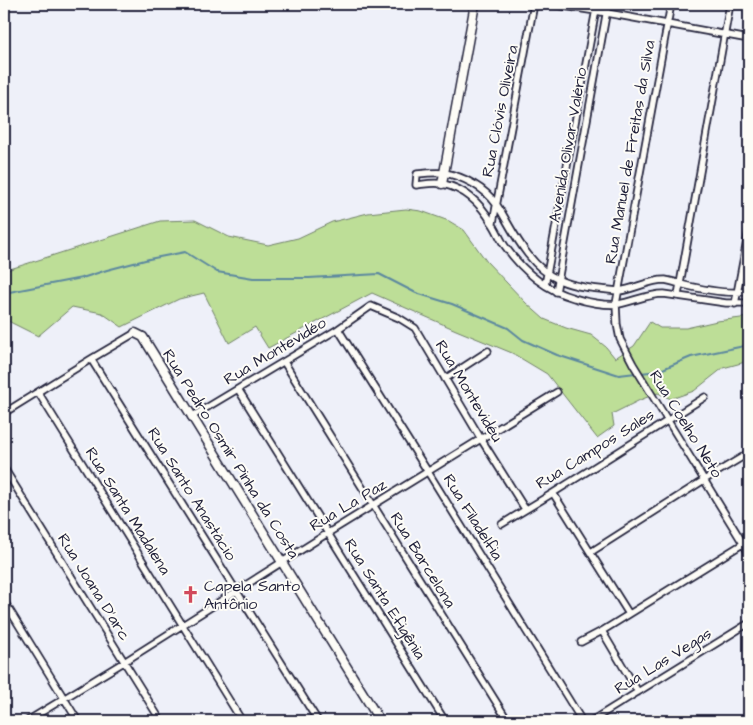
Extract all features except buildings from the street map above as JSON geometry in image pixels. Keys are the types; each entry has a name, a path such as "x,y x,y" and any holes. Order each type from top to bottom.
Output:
{"street":[{"path":"442,184 475,4"},
{"name":"Rua Clóvis Oliveira","path":"493,223 534,4"},
{"path":"550,4 749,40"},
{"path":"545,285 597,4"},
{"name":"Avenida Olivar Valério","path":"556,292 608,4"},
{"name":"Rua Manuel de Freitas da Silva","path":"616,304 671,4"},
{"path":"678,295 730,4"},
{"path":"749,291 726,292 670,281 657,281 619,291 578,286 558,280 532,260 496,204 483,190 458,177 444,173 417,174 416,185 442,184 460,190 472,197 493,223 505,246 517,261 530,275 556,292 591,302 616,304 659,294 735,304 749,302"},
{"path":"735,304 749,230"},
{"name":"Rua Coelho Neto","path":"616,304 620,339 633,364 704,480 746,542 749,552"},
{"name":"Rua Montevidéo","path":"191,417 338,329 371,306"},
{"name":"Rua Montevidéu","path":"371,306 399,318 415,328 525,509"},
{"name":"Rua Filadelfia","path":"338,329 582,721"},
{"path":"4,413 135,333"},
{"name":"Rua Pedro Osmir Pinha da Costa","path":"135,333 143,337 380,721"},
{"path":"446,379 488,351"},
{"name":"Rua Santo Anastácio","path":"91,359 318,721"},
{"name":"Rua Barcelona","path":"284,362 508,721"},
{"name":"Rua Santa Efigênia","path":"238,389 445,721"},
{"name":"Rua Santa Madalena","path":"38,392 242,721"},
{"name":"Rua La Paz","path":"27,721 557,392"},
{"name":"Rua Campos Sales","path":"502,524 705,397"},
{"path":"591,552 749,453"},
{"name":"Rua Joana D'arc","path":"4,468 161,721"},
{"path":"553,493 629,614"},
{"path":"581,642 746,542"},
{"path":"4,602 78,721"},
{"name":"Rua Las Vegas","path":"591,721 749,623"},
{"path":"602,631 638,692"}],"green space":[{"path":"406,209 421,211 449,221 464,230 487,262 544,319 591,335 606,347 615,358 634,346 650,322 660,328 686,328 717,321 749,317 749,361 723,368 694,391 671,399 658,393 612,414 614,426 597,438 547,374 512,353 372,293 268,348 255,327 229,343 204,293 179,299 122,327 102,313 72,307 38,336 4,319 4,271 160,221 195,220 229,237 268,245 298,238 332,222 368,213"}],"waterway":[{"path":"4,293 82,278 149,259 185,252 217,272 253,278 309,278 379,274 416,293 452,304 508,328 523,340 557,355 619,375 636,373"},
{"path":"641,373 658,371 691,357 749,345"}],"place":[{"name":"Capela Santo Antônio","path":"190,595"}]}
